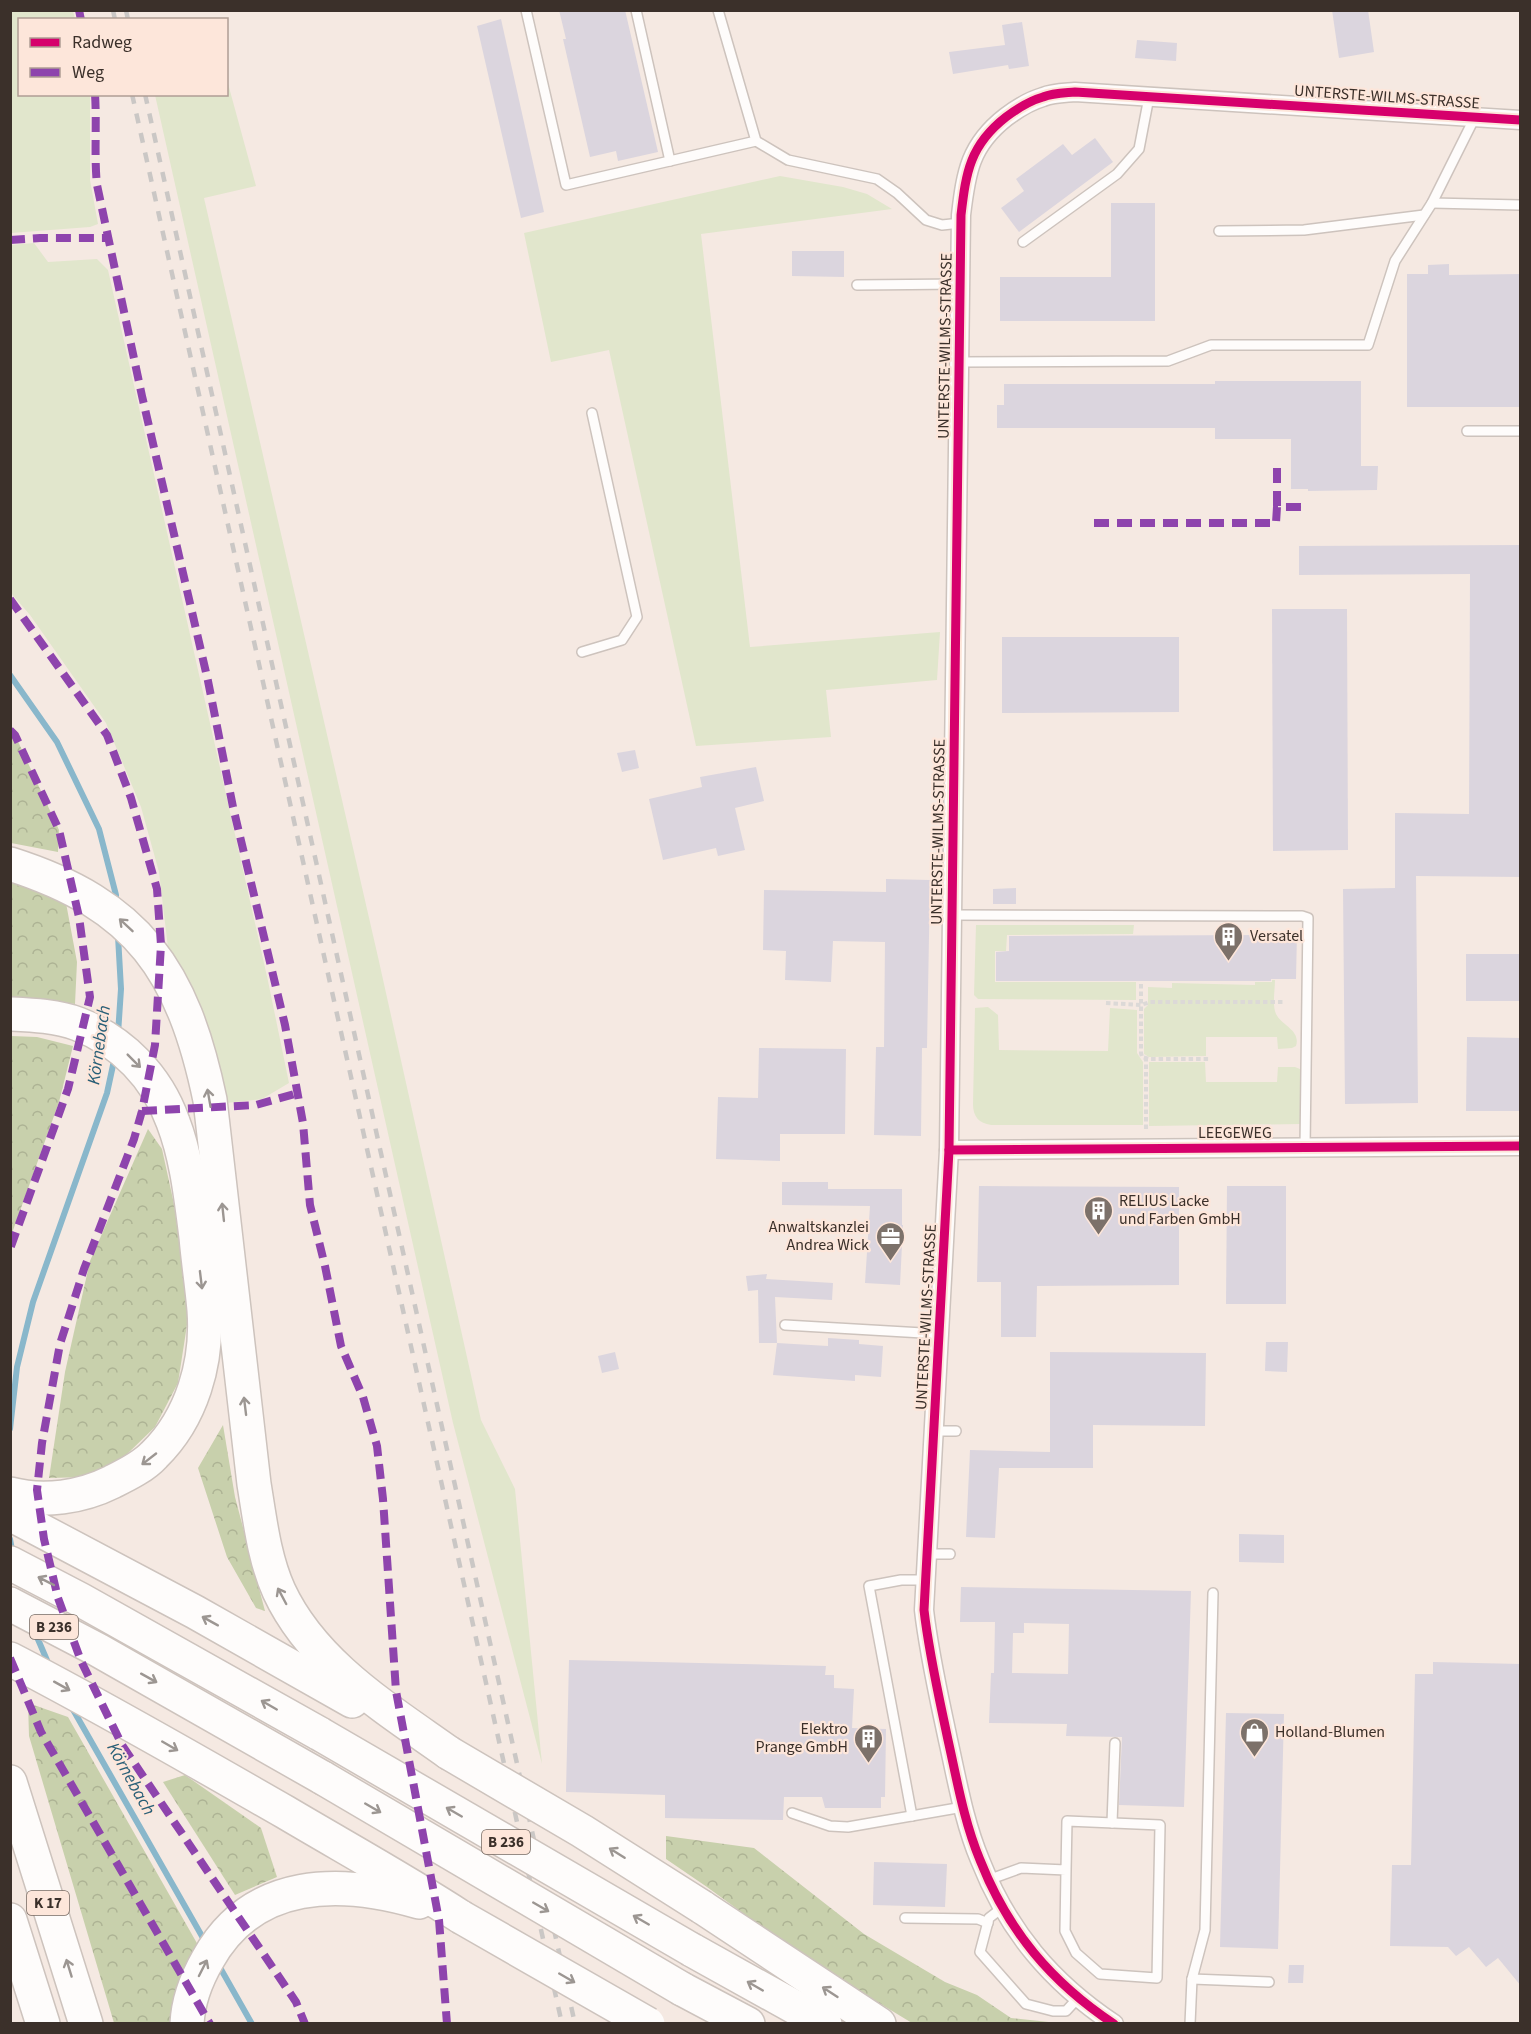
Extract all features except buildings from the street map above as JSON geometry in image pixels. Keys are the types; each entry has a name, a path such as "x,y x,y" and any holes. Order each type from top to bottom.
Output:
{"highway":[{"path":"11,864 46,876 90,897 113,913 140,938 163,967 176,991 202,1060 210,1100 254,1484 264,1546 279,1591 314,1645 343,1675 449,1753"},
{"path":"10,1014 46,1017 77,1023 122,1049 152,1081 174,1122 184,1160 204,1312 202,1358 198,1382 188,1410 171,1437 153,1457 128,1474 76,1495 49,1498 10,1494"},
{"path":"10,1514 62,1540 449,1753 582,1831 879,2024"},
{"name":"B 236","path":"10,1563 81,1600 320,1734 692,1950 825,2024"},
{"name":"B 236","path":"10,1604 98,1650 323,1778 682,1989 748,2024"},
{"path":"10,1659 120,1717 648,2024"},
{"name":"K 17","path":"10,1782 87,2024"},
{"path":"186,2024 198,1980 213,1950 249,1913 285,1895 330,1888 366,1889 394,1895 461,1917"},
{"name":"K 17","path":"10,1920 43,2024"},
{"path":"10,1976 25,2024"}],"street":[{"name":"UNTERSTE-WILMS-STRASSE","path":"1114,2024 1077,1998 1038,1960 1002,1908 988,1880 963,1807 928,1646 924,1610 949,1150 960,284 964,186 971,160 982,139 1020,106 1044,96 1075,92 1521,120"},
{"name":"LEEGEWEG","path":"949,1150 1521,1146"}],"lane":[{"path":"526,10 566,185 756,141"},
{"path":"636,10 670,160"},
{"path":"718,10 756,141 788,160 877,178 926,220 942,225 961,223"},
{"path":"1023,242 1117,174 1139,149 1149,97"},
{"path":"959,362 1168,361 1211,345 1368,345 1395,261 1432,203 1475,117"},
{"path":"1432,203 1521,205"},
{"path":"1219,231 1304,230 1424,215"},
{"path":"857,285 960,284"},
{"path":"582,652 622,640 637,617 592,413"},
{"path":"1467,431 1521,431"},
{"path":"952,915 1302,916 1308,918 1305,1148"},
{"path":"785,1325 940,1334"},
{"path":"935,1431 956,1431"},
{"path":"927,1554 950,1554"},
{"path":"912,1816 869,1586 901,1580 925,1580"},
{"path":"1190,2024 1192,1979 1205,1930 1213,1593"},
{"path":"1112,1823 1115,1743"},
{"path":"792,1813 830,1826 848,1827 963,1807"},
{"path":"1067,1821 1160,1825 1157,1978 1100,1974 1076,1953 1065,1931 1066,1870 1067,1821"},
{"path":"988,1880 1020,1868 1066,1870"},
{"path":"1002,1908 989,1918 980,1952 1026,2004 1053,2011 1066,2011 1077,1998"},
{"path":"905,1918 978,1919 988,1923"},
{"path":"1192,1979 1269,1982"}],"path":[{"path":"1141,984 1141,1053 1146,1059 1146,1129"},
{"path":"1106,1003 1141,1005 1150,1002 1284,1002"},
{"path":"1146,1059 1209,1059"}],"green space":[{"path":"11,10 73,11 75,18 18,18 18,96 90,96 90,180 98,224 90,227 11,233"},
{"path":"228,84 256,186 204,198 378,957 481,1420 515,1489 542,1764 453,1423 155,96 228,96"},
{"path":"780,176 843,187 867,194 892,209 701,234 750,647 940,632 937,680 826,690 831,737 696,746 609,350 551,362 524,233"},
{"path":"34,243 48,262 97,259 108,270 289,1083 262,1099 226,1103 213,1045 198,1003 168,948 159,872 141,807 106,723 30,615 11,593 10,245"},
{"path":"10,730 15,735 59,830 58,852 11,843"},
{"path":"10,879 66,903 77,962 75,1004 49,1001 11,1004"},
{"path":"976,925 1134,925 1133,934 1007,935 1006,951 995,951 995,982 1136,982 1136,1000 978,999 974,995"},
{"path":"1275,980 1276,1014 1296,1036 1296,1046 1278,1049 1277,1037 1206,1037 1206,1056 1149,1057 1144,1054 1144,1009 1148,1005 1148,987 1172,988 1172,983 1255,985 1255,982 1272,982"},
{"path":"988,1007 998,1015 999,1050 1108,1051 1110,1008 1137,1010 1137,1053 1143,1062 1143,1125 991,1125 980,1121 974,1112 973,1104 975,1008"},
{"path":"11,1036 37,1037 73,1046 59,1102 11,1236"},
{"path":"1149,1062 1205,1062 1206,1082 1277,1082 1278,1067 1300,1069 1300,1124 1149,1126"},
{"path":"148,1129 162,1149 174,1204 189,1312 178,1383 155,1427 123,1458 86,1477 49,1478 65,1372 90,1261"},
{"path":"223,1425 235,1497 265,1611 256,1608 227,1557 198,1468"},
{"path":"28,1703 68,1717 198,1945 177,1993 171,2023 114,2023 29,1736"},
{"path":"185,1775 261,1828 277,1877 235,1895 163,1782"},
{"path":"666,1836 754,1848 864,1934 945,1982 977,1995 1011,2018 1058,2023 912,2023 803,1957 666,1859"}],"waterway":[{"name":"Körnebach","path":"10,675 57,742 99,829 116,895 116,905"},
{"name":"Körnebach","path":"118,936 121,989 118,1034"},
{"name":"Körnebach","path":"10,1429 17,1367 33,1302 107,1093 115,1056"},
{"name":"Körnebach","path":"10,1539 13,1555"},
{"name":"Körnebach","path":"34,1630 49,1665"},
{"name":"Körnebach","path":"71,1706 207,1945"},
{"name":"Körnebach","path":"218,1964 252,2024"}],"railway":[{"path":"113,10 115,18"},
{"path":"126,10 128,18"},
{"path":"132,96 562,2024"},
{"path":"145,96 575,2024"}],"marked path":[{"path":"79,10 81,18"},
{"path":"95,96 97,185 142,396 208,681 233,807 285,1025 303,1123 310,1205 341,1346 363,1397 377,1446 383,1499 396,1691 439,1920 447,2024"},
{"path":"10,240 109,238"},
{"path":"1277,468 1277,507"},
{"path":"1094,523 1276,523 1277,507 1303,507"},
{"path":"10,599 107,735 131,798 157,889 161,945 155,1045 142,1111 134,1139 84,1269 60,1344 42,1443 37,1490 44,1539 58,1598 81,1661 122,1745 296,2002 305,2024"},
{"path":"10,730 15,735 59,830 79,917 90,997 68,1089 10,1249"},
{"path":"142,1111 256,1105 298,1093"},
{"path":"10,1658 41,1732 210,2024"}],"cycle path":[{"path":"1114,2024 1070,1991 1034,1953 1018,1932 991,1886 974,1846 961,1801 934,1675 924,1610 949,1150 961,215 965,185 977,149 994,127 1028,103 1059,93 1075,92 1520,120"},
{"path":"949,1150 1520,1146"}],"place":[{"name":"Versatel","path":"1229,962"},
{"name":"RELIUS Lacke und Farben GmbH","path":"1098,1236"},
{"name":"Anwaltskanzlei Andrea Wick","path":"890,1262"},
{"name":"Holland-Blumen","path":"1254,1758"},
{"name":"Elektro Prange GmbH","path":"869,1764"}]}
